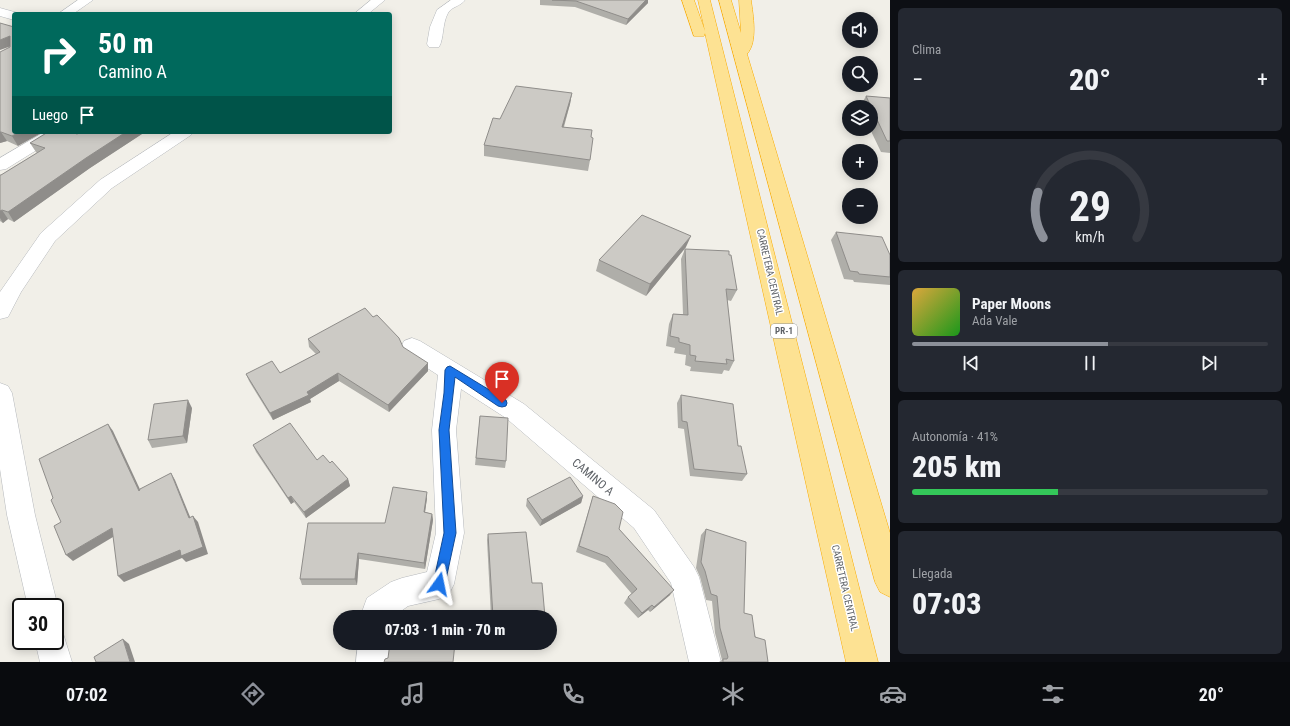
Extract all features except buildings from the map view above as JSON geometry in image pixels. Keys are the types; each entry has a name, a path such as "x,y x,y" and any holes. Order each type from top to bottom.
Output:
{"highway":[{"path":"688,0 701,37 718,64"},
{"name":"CARRETERA CENTRAL","path":"704,0 718,64 750,189 862,662"},
{"path":"725,0 890,582"},
{"path":"741,58 748,30 745,0"}],"street":[{"path":"67,12 86,0"},
{"path":"363,12 379,0"},
{"path":"434,44 436,27 443,10 459,0"},
{"path":"0,12 12,15"},
{"path":"0,165 52,134"},
{"path":"0,311 6,288 48,237 106,184 182,134"},
{"name":"CAMINO A","path":"412,347 515,411 644,519 684,577 705,662"},
{"path":"378,610 402,593 439,584 450,533 444,430 449,393 450,370"},
{"path":"0,393 21,515 41,598"},
{"path":"53,650 56,662"},
{"path":"372,662 373,650"}],"route":[{"path":"439,584 450,533 444,430 449,393 450,370 502,403"}]}
